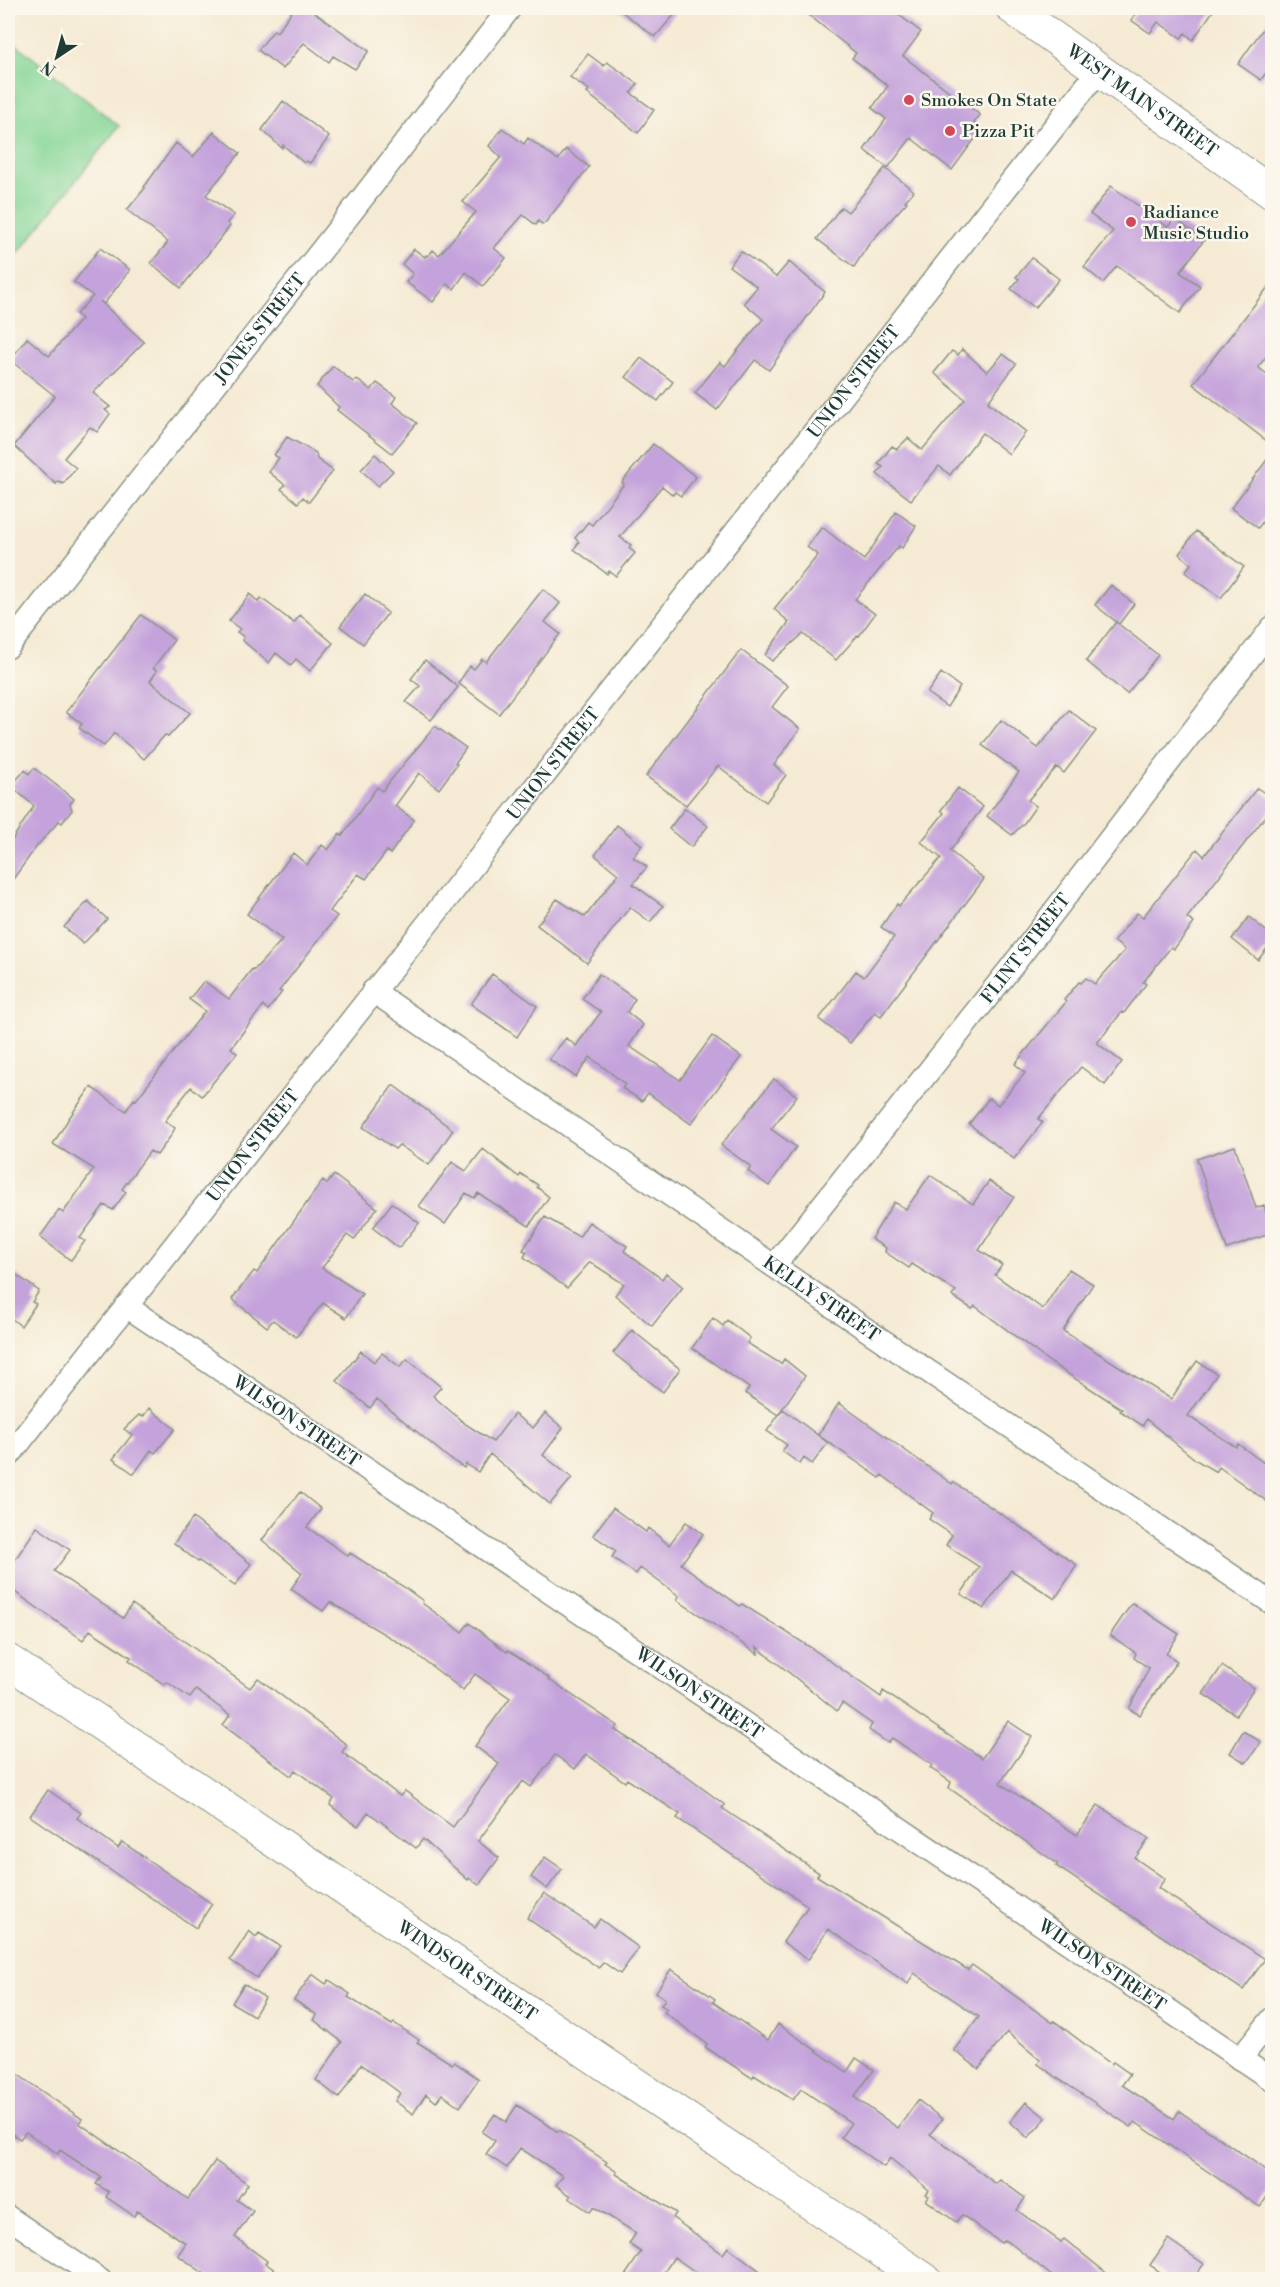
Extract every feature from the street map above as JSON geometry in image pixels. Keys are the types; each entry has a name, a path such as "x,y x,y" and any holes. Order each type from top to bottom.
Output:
{"main road":[{"name":"WEST MAIN STREET","path":"1012,8 1272,192"},
{"name":"WINDSOR STREET","path":"8,1661 925,2280"}],"street":[{"name":"JONES STREET","path":"8,647 510,8"},
{"name":"UNION STREET","path":"8,1457 1099,70"},
{"name":"FLINT STREET","path":"774,1266 1013,965 1272,628"},
{"name":"KELLY STREET","path":"373,992 1272,1603"},
{"name":"WILSON STREET","path":"126,1306 1272,2080"},
{"path":"1240,2059 1272,2019"},
{"path":"8,2217 100,2280"}],"green space":[{"path":"8,38 119,126 8,266"}],"building":[{"path":"294,8 308,8 369,51 355,69 333,56 329,62 304,43 283,69 258,50 274,30 277,32"},
{"path":"617,8 680,8 655,37"},
{"path":"800,8 890,8 921,32 903,56 980,115 974,123 982,129 952,170 911,138 888,168 864,150 886,119 872,108 888,86 852,58 856,53"},
{"path":"1140,8 1215,8 1193,40 1185,33 1181,38 1158,22 1150,33 1131,20"},
{"path":"1272,16 1272,64 1261,80 1238,64"},
{"path":"588,54 604,66 607,62 638,84 631,93 654,110 638,133 587,93 589,90 570,77"},
{"path":"283,101 329,137 310,163 306,161 304,163 283,145 282,148 262,130"},
{"path":"502,128 524,144 528,138 558,160 566,149 589,167 545,223 538,221 536,225 523,215 494,248 506,258 483,286 466,272 454,289 447,284 433,302 406,282 413,274 402,264 414,249 425,257 433,250 439,255 476,212 463,202 501,157 489,146"},
{"path":"214,132 240,153 206,195 234,215 227,223 230,226 181,288 151,263 168,242 127,210 176,143 193,157"},
{"path":"885,168 914,191 869,244 854,267 817,239 841,207 848,212"},
{"path":"1111,186 1168,227 1174,218 1204,240 1180,272 1200,286 1180,313 1117,266 1103,283 1084,267 1113,231 1090,214"},
{"path":"100,248 130,270 104,304 100,301 144,342 93,393 110,407 105,410 110,414 97,432 90,427 64,458 76,468 63,484 58,481 56,484 14,446 55,396 10,360 27,338 49,356 81,319 76,314 93,296 74,282"},
{"path":"741,251 776,277 789,262 825,292 769,370 755,360 717,410 695,393 720,362 725,366 763,319 744,303 757,287 729,266"},
{"path":"1032,258 1059,279 1035,308 1011,289 1019,279 1016,277"},
{"path":"1272,282 1272,349 1258,367 1272,378 1272,445 1193,384"},
{"path":"962,349 987,372 1003,354 1016,364 988,402 1026,432 1009,454 982,433 950,475 939,466 911,500 877,474 883,467 878,464 892,446 897,449 908,438 922,450 965,399 934,373 952,351 958,355"},
{"path":"641,358 673,382 658,401 626,377"},
{"path":"333,366 353,382 356,379 371,390 377,383 396,397 392,403 417,423 392,453 337,410 339,407 317,386"},
{"path":"287,437 316,453 317,459 333,471 309,502 303,497 298,503 281,489 285,485 269,472 279,458 274,455"},
{"path":"653,444 696,477 681,496 675,492 673,495 662,486 620,537 631,545 629,548 635,553 616,576 609,571 607,574 574,549 579,542 575,538 588,522 592,525 624,484 622,482"},
{"path":"1272,453 1272,509 1258,528 1231,508"},
{"path":"375,454 393,471 378,486 361,470"},
{"path":"896,512 916,526 902,548 899,546 855,599 875,614 859,636 836,660 803,634 772,661 765,655 789,622 774,609 818,555 807,547 822,527 864,560"},
{"path":"1196,531 1244,567 1221,598 1185,572 1191,564 1179,554"},
{"path":"1111,585 1134,604 1119,624 1095,605"},
{"path":"543,589 560,603 545,622 560,634 499,714 458,683 470,666 474,669 482,659 486,662"},
{"path":"250,594 258,602 261,598 294,623 300,615 333,643 310,671 296,659 291,665 276,653 269,663 242,640 244,637 237,632 240,629 229,621"},
{"path":"365,594 388,613 363,644 340,626"},
{"path":"141,615 174,640 153,668 157,671 150,681 190,713 168,737 165,735 144,759 114,733 104,746 79,728 82,724 66,712"},
{"path":"1116,622 1158,655 1127,694 1086,661"},
{"path":"741,650 788,686 772,707 800,729 774,765 786,775 766,802 718,766 686,805 646,776"},
{"path":"425,660 458,687 431,720 406,702 420,686 411,679"},
{"path":"941,673 960,687 947,707 927,693"},
{"path":"1069,710 1096,731 1064,773 1057,767 1028,800 1036,806 1012,835 987,816 1019,772 982,745 1001,720 1038,748"},
{"path":"435,726 466,748 455,763 457,764 439,789 419,773 395,806 414,820 390,854 387,851 366,879 358,874 330,911 337,916 279,991 282,992 268,1010 263,1006 231,1048 237,1053 202,1096 191,1087 165,1121 175,1128 170,1137 157,1155 150,1151 122,1189 126,1192 113,1210 104,1205 80,1238 85,1241 71,1260 69,1259 40,1237 59,1210 63,1213 94,1169 53,1144 69,1118 91,1087 126,1111 205,1011 189,999 204,981 229,999 252,969 254,970 282,940 247,914 293,853 307,865 322,845 328,850 340,834 342,836 377,787 382,791"},
{"path":"34,768 74,799 70,804 72,810 62,823 59,821 37,846 8,886 8,846 34,806 11,786 25,770 29,774"},
{"path":"958,788 983,807 950,851 984,879 881,1016 875,1012 850,1043 819,1019 856,971 864,977 894,937 881,927 897,904 899,906 941,858 921,842 944,813 941,810"},
{"path":"1257,788 1272,798 1272,808 1187,918 1194,923 1174,949 1171,947 1143,982 1146,984 1124,1013 1122,1012 1097,1043 1122,1062 1105,1085 1081,1067 1038,1119 1043,1122 1014,1159 969,1124 989,1098 998,1105 1025,1073 1015,1064 1066,1002 1064,1000 1079,982 1081,983 1086,978 1095,984 1125,950 1114,941 1137,913 1143,917 1197,849 1204,856"},
{"path":"685,808 708,826 691,847 669,829"},
{"path":"617,825 642,845 633,857 647,867 633,884 663,906 650,922 630,907 587,963 537,925 557,899 585,917 618,874 595,855"},
{"path":"88,901 107,919 83,944 64,927"},
{"path":"1249,917 1272,936 1272,942 1258,960 1232,939"},
{"path":"492,974 537,1006 517,1037 471,1004"},
{"path":"599,974 635,999 627,1012 643,1025 629,1046 680,1080 712,1036 741,1057 691,1124 648,1093 642,1101 622,1088 625,1084 590,1057 576,1077 549,1059 566,1038 576,1046 601,1012 582,999"},
{"path":"774,1079 797,1096 771,1129 796,1147 769,1186 748,1171 751,1167 721,1145"},
{"path":"393,1085 453,1130 429,1165 399,1145 395,1149 363,1127"},
{"path":"1235,1146 1256,1208 1264,1205 1272,1233 1227,1249 1197,1159"},
{"path":"483,1149 519,1177 521,1174 538,1185 537,1187 549,1197 529,1226 478,1193 474,1198 466,1193 445,1224 419,1206 452,1162 466,1171"},
{"path":"334,1175 377,1208 354,1240 347,1235 322,1268 362,1294 346,1318 323,1303 296,1337 273,1320 267,1327 232,1299 254,1271 257,1273 323,1180 327,1184"},
{"path":"930,1175 973,1204 989,1181 1014,1197 979,1250 1002,1265 995,1275 1043,1309 1069,1269 1093,1284 1063,1331 1171,1399 1197,1361 1217,1374 1188,1416 1236,1447 1238,1444 1272,1469 1272,1505 1219,1467 1216,1472 1196,1460 1146,1419 1143,1426 1120,1411 1122,1409 1051,1363 975,1306 972,1309 952,1296 956,1291 912,1264 909,1268 885,1252 886,1248 871,1239 894,1202 906,1209"},
{"path":"392,1203 419,1223 399,1248 373,1228"},
{"path":"545,1217 579,1237 589,1222 627,1246 624,1251 662,1279 666,1273 683,1287 652,1326 615,1295 624,1284 590,1262 567,1288 524,1257 527,1252 523,1250"},
{"path":"8,1269 39,1291 32,1302 36,1304 21,1326 8,1316"},
{"path":"713,1318 723,1326 727,1320 750,1338 747,1343 781,1364 784,1359 805,1376 778,1415 745,1393 749,1388 692,1348"},
{"path":"632,1330 680,1369 663,1392 613,1353"},
{"path":"361,1351 374,1362 382,1353 400,1367 407,1359 441,1387 433,1396 464,1423 493,1442 514,1414 533,1428 545,1413 563,1428 543,1455 572,1478 550,1504 490,1454 478,1472 466,1464 464,1468 377,1399 370,1408 337,1381"},
{"path":"839,1403 952,1484 953,1482 1077,1565 1055,1599 1011,1570 984,1609 961,1594 979,1567 946,1545 952,1535 929,1519 933,1513 882,1475 880,1478 818,1435"},
{"path":"149,1408 175,1429 155,1453 151,1450 134,1474 113,1459 132,1435 124,1429 139,1415 143,1417"},
{"path":"783,1409 828,1443 812,1464 804,1458 800,1464 782,1451 787,1445 767,1431"},
{"path":"300,1492 321,1509 307,1527 348,1556 350,1553 404,1587 462,1632 469,1623 507,1652 508,1650 618,1726 615,1730 683,1774 725,1805 722,1808 819,1873 817,1876 968,1970 972,1965 1053,2023 1054,2021 1111,2064 1113,2062 1130,2074 1122,2085 1174,2119 1179,2111 1272,2174 1272,2190 1260,2207 1135,2122 1131,2127 1056,2077 1038,2064 1040,2060 1007,2032 979,2069 954,2050 979,2017 914,1973 908,1984 828,1929 808,1960 783,1942 808,1906 677,1818 680,1814 627,1779 625,1782 586,1754 575,1769 555,1755 531,1787 523,1781 478,1841 499,1858 479,1885 469,1878 468,1880 423,1839 416,1848 368,1812 358,1826 350,1821 330,1805 334,1799 295,1770 291,1776 223,1725 230,1715 196,1690 190,1698 167,1682 165,1685 129,1660 131,1657 90,1630 83,1640 8,1587 8,1570 37,1527 70,1550 54,1571 123,1618 132,1604 250,1688 258,1678 347,1745 342,1752 400,1796 405,1791 453,1827 499,1764 475,1746 510,1698 475,1674 463,1690 408,1648 330,1602 323,1611 291,1589 302,1573 262,1540"},
{"path":"613,1508 646,1532 648,1528 669,1545 686,1522 703,1534 681,1564 740,1606 742,1604 810,1647 881,1697 883,1691 982,1758 1008,1721 1032,1737 1000,1783 1077,1835 1098,1805 1149,1839 1135,1858 1165,1879 1158,1888 1265,1959 1243,1990 1056,1866 1058,1864 949,1788 951,1782 930,1768 932,1765 892,1738 888,1743 869,1730 872,1724 842,1703 837,1711 757,1647 758,1654 677,1600 679,1596 640,1568 636,1574 612,1557 616,1551 593,1535"},
{"path":"193,1518 251,1564 235,1586 174,1543"},
{"path":"1132,1603 1179,1634 1166,1654 1177,1661 1140,1715 1129,1709 1149,1668 1134,1658 1136,1653 1110,1635"},
{"path":"1222,1666 1254,1688 1236,1715 1203,1694"},
{"path":"1243,1731 1261,1742 1246,1763 1230,1753"},
{"path":"48,1790 81,1813 77,1818 118,1848 122,1842 212,1904 196,1928 30,1816"},
{"path":"545,1857 562,1869 547,1889 531,1877"},
{"path":"544,1893 594,1927 600,1919 639,1948 620,1974 603,1962 599,1968 527,1918"},
{"path":"249,1931 256,1937 259,1933 280,1946 257,1978 230,1960"},
{"path":"671,1969 715,1999 713,2002 768,2040 778,2024 847,2072 856,2058 874,2070 854,2097 898,2128 918,2100 942,2119 930,2134 996,2184 1000,2180 1025,2198 1017,2210 1061,2242 1064,2239 1115,2280 1057,2280 1014,2246 1004,2240 1001,2243 962,2215 956,2222 926,2200 929,2190 890,2158 884,2167 841,2137 851,2123 801,2089 793,2100 754,2075 752,2078 705,2047 707,2044 664,2012 667,2009 661,2005 665,1999 656,1992"},
{"path":"312,1974 326,1984 329,1980 350,1994 348,1997 392,2025 394,2023 419,2040 417,2042 479,2079 460,2107 442,2094 436,2102 426,2094 413,2114 395,2101 400,2093 361,2064 339,2098 316,2080 342,2042 314,2020 317,2015 294,2000"},
{"path":"244,1984 265,1998 254,2016 232,2003"},
{"path":"17,2074 82,2119 79,2123 188,2199 215,2161 248,2184 237,2200 253,2211 235,2237 289,2280 213,2280 178,2255 186,2243 137,2211 134,2216 106,2197 109,2192 96,2184 101,2177 60,2150 58,2154 26,2132 20,2139 8,2131 8,2087"},
{"path":"1026,2102 1046,2118 1028,2138 1010,2122"},
{"path":"517,2105 607,2162 605,2164 617,2172 616,2174 676,2213 673,2218 723,2254 728,2247 772,2280 707,2280 674,2257 659,2280 622,2280 641,2252 629,2244 636,2233 594,2207 590,2212 569,2198 571,2196 556,2185 563,2176 520,2148 507,2168 486,2154 495,2141 482,2132 495,2114 506,2122"},
{"path":"1168,2239 1204,2264 1192,2280 1172,2280 1150,2265"}],"place":[{"name":"Smokes On State","path":"909,100"},
{"name":"Pizza Pit","path":"950,131"},
{"name":"Radiance Music Studio","path":"1131,222"}]}
